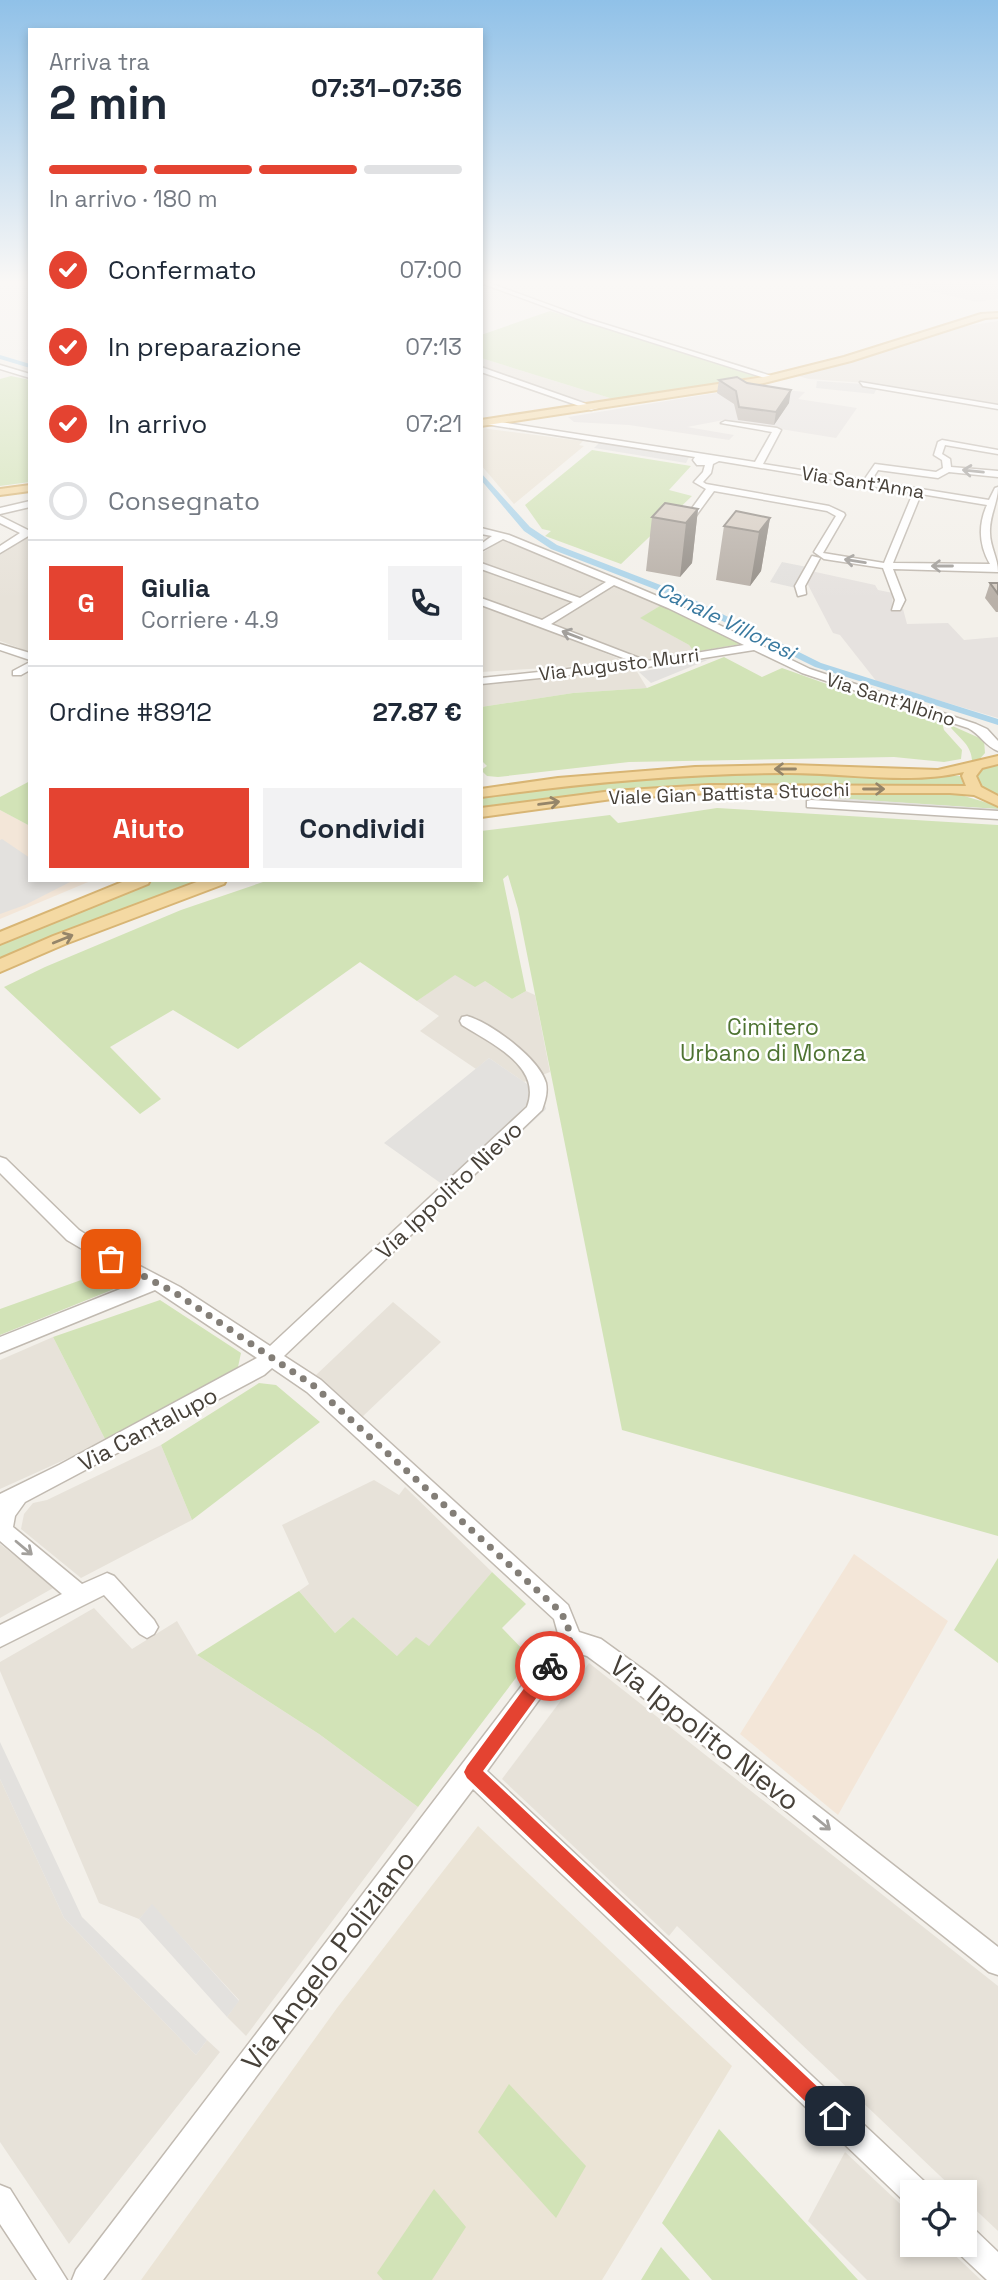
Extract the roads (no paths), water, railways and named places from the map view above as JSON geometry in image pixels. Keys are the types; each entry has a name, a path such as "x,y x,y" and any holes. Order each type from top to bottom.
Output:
{"main road":[{"path":"485,422 523,422 724,386"},
{"path":"0,492 28,488"},
{"name":"Viale Gian Battista Stucchi","path":"483,793 617,776 695,771 790,769 938,774 998,760"},
{"path":"976,766 969,779 977,791"},
{"name":"Viale Gian Battista Stucchi","path":"483,813 612,795 709,789 952,789 977,791 998,802"},
{"path":"0,938 137,882"},
{"path":"0,966 84,930 213,882"}],"street":[{"path":"527,386 594,408"},
{"path":"877,386 998,407"},
{"path":"523,422 686,454 707,462 698,483 711,488 836,512 842,519 800,586 801,594"},
{"path":"725,423 777,430 758,465"},
{"path":"947,469 946,459 938,454 942,442 998,452"},
{"name":"Via Sant'Anna","path":"707,462 733,461 992,503"},
{"path":"866,483 875,467 938,475 947,469 998,474"},
{"path":"682,528 711,488"},
{"path":"997,568 985,547 983,536 998,490"},
{"path":"898,604 887,566 918,491"},
{"path":"0,511 28,504"},
{"path":"0,519 27,533 0,550"},
{"name":"Via Sant'Albino","path":"483,532 614,581 833,682 972,726 993,743 976,766"},
{"path":"483,547 499,536"},
{"path":"985,547 998,550"},
{"path":"819,555 887,566 997,568"},
{"path":"483,567 580,601"},
{"path":"543,624 614,581"},
{"path":"483,602 647,663"},
{"name":"Via Augusto Murri","path":"483,681 647,663 756,646"},
{"path":"0,647 28,656"},
{"path":"17,673 28,666"},
{"path":"811,804 998,816"},
{"name":"Via Ippolito Nievo","path":"271,1355 539,1103 539,1083 532,1068 467,1020"},
{"path":"0,1163 73,1235 111,1259 156,1282 271,1355 314,1386 561,1612 570,1640"},
{"path":"0,1345 156,1282"},
{"name":"Via Cantalupo","path":"80,1596 3,1531 9,1499 244,1378 271,1355"},
{"path":"0,1636 107,1583 147,1627"},
{"name":"Via Ippolito Nievo","path":"570,1640 593,1647 644,1684 998,1964"},
{"name":"Via Angelo Poliziano","path":"86,2280 570,1640"},
{"path":"472,1772 902,2180"},
{"path":"0,2199 54,2280"},
{"path":"977,2251 998,2271"}],"waterway":[{"name":"Canale Villoresi","path":"483,477 527,529 554,547 673,593 818,665 998,722"}],"park label":[{"name":"Cimitero Urbano di Monza","path":"773,1040"}]}
